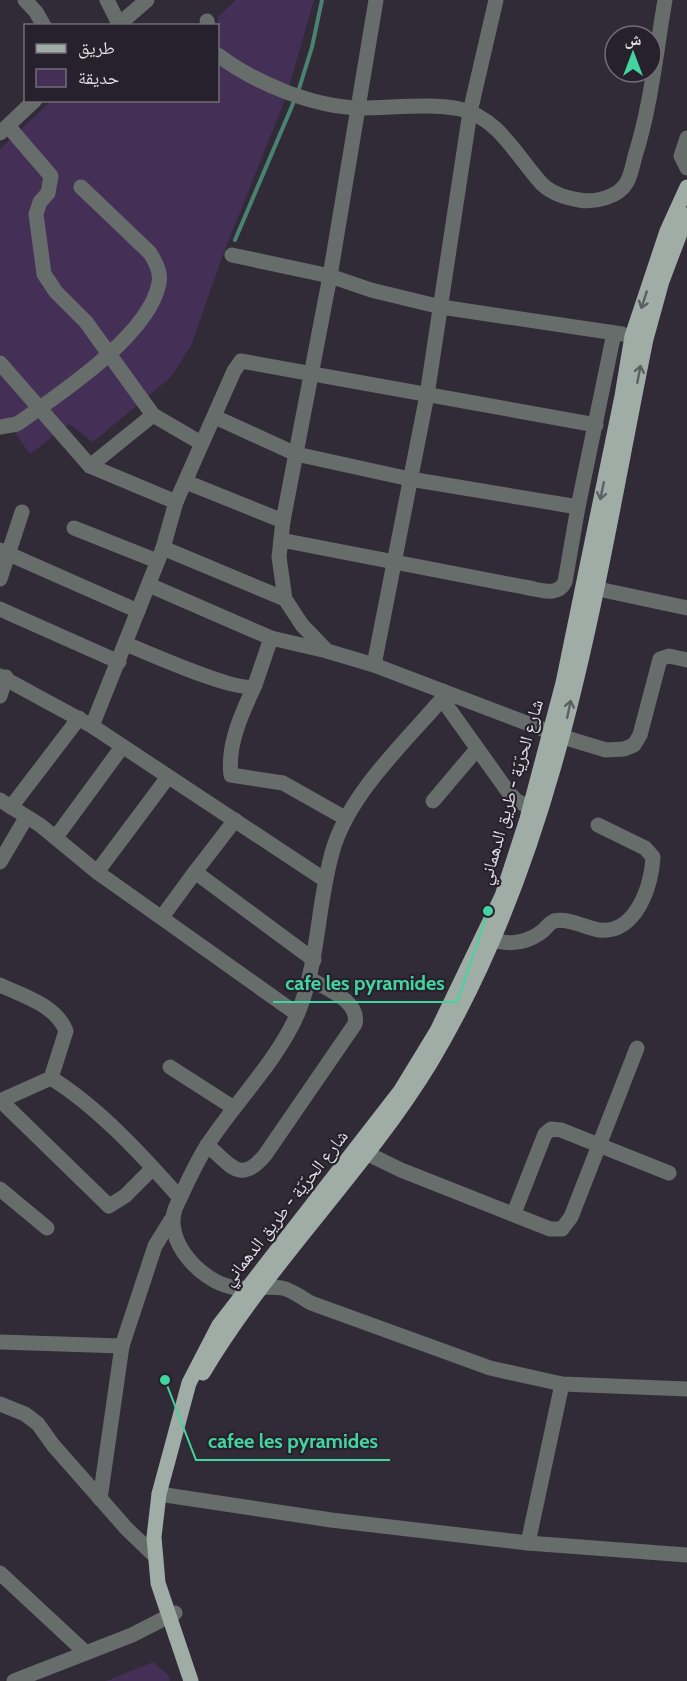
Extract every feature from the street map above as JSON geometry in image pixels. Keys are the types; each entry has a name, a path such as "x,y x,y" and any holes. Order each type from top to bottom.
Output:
{"main road":[{"name":"شارع الحرّيّة - طريق الدهماني","path":"253,1289 366,1153 432,1060 526,858 557,734 589,587 639,337 667,231 687,187"},
{"name":"شارع الحرّيّة - طريق الدهماني","path":"639,337 687,215"},
{"name":"شارع الحرّيّة - طريق الدهماني","path":"201,1681 158,1583 154,1524 199,1382 253,1289 400,1090 437,1031 488,939 530,807 557,734"},
{"name":"شارع الحرّيّة - طريق الدهماني","path":"162,1494 163,1539 171,1615 191,1681"}],"street":[{"path":"25,0 43,24"},
{"path":"107,0 118,24"},
{"path":"119,24 147,0"},
{"path":"327,651 302,625 285,599 280,578 281,540 330,276 376,0"},
{"path":"374,665 428,394 470,112 496,0"},
{"path":"219,56 296,96 357,108 435,107 470,112 498,130 545,187 568,198 588,202 606,198 620,190 627,182 642,134 665,0"},
{"path":"33,102 4,129 51,176 48,193 40,202 36,214 44,274 56,292 86,322 153,416 201,443"},
{"path":"687,138 681,156 687,168"},
{"path":"0,427 17,424 110,354 145,316 159,284 158,266 150,253 81,187"},
{"path":"232,255 330,276 371,290 441,307 639,337"},
{"path":"281,540 556,592 562,589 566,582 578,507 614,333"},
{"path":"297,1014 97,872 56,837 6,804 86,722 119,662 160,555 176,502 201,443 241,360 596,425"},
{"path":"0,363 90,466 176,502"},
{"path":"90,466 153,416"},
{"path":"215,417 296,454 410,479 578,507"},
{"path":"186,482 283,521"},
{"path":"0,579 4,551 22,512"},
{"path":"74,528 160,555 285,599"},
{"path":"4,551 138,611"},
{"path":"149,585 271,638 374,665 442,695 606,750 624,749 634,745 640,735 660,659 669,656 687,660"},
{"path":"589,587 687,608"},
{"path":"0,609 119,662"},
{"path":"271,638 254,687 240,716 230,764 231,775 284,783 345,818"},
{"path":"126,644 224,682 254,687"},
{"path":"0,696 3,677 86,722 325,880"},
{"path":"442,695 508,793 517,801 530,807"},
{"path":"100,1499 122,1346 155,1246 171,1220 207,1145 283,1041 297,1014 310,979 314,960 325,880 345,818 442,695"},
{"path":"56,837 122,747"},
{"path":"432,801 477,748"},
{"path":"97,872 168,777"},
{"path":"0,862 26,818"},
{"path":"162,917 235,820"},
{"path":"488,939 508,944 525,942 552,922 562,920 602,930 620,928 633,918 653,872 653,857 645,848 598,825"},
{"path":"195,872 314,960"},
{"path":"207,1145 236,1168 246,1172 251,1170 265,1155 355,1024 357,1017 352,1006 310,979"},
{"path":"0,985 32,999 56,1014 63,1025 64,1040 51,1078 0,1101 109,1206 125,1196 153,1168"},
{"path":"366,1153 401,1170 550,1229 562,1229 571,1217 637,1048"},
{"path":"170,1067 234,1108"},
{"path":"51,1078 72,1090 153,1168 180,1198"},
{"path":"514,1213 545,1134 551,1129 600,1145 669,1173"},
{"path":"0,1189 46,1228"},
{"path":"171,1220 176,1241 201,1270 218,1282 253,1289 284,1288 311,1303 490,1368 562,1384 687,1389"},
{"path":"0,1341 122,1346"},
{"path":"528,1543 562,1384"},
{"path":"0,1404 32,1418 141,1546 155,1556"},
{"path":"162,1494 331,1520 528,1543 687,1555"},
{"path":"0,1573 86,1653"},
{"path":"14,1681 86,1653 171,1615"}],"green space":[{"path":"236,0 314,0 286,97 221,260 191,346 171,377 93,442 69,424 30,454 13,430 0,430 0,149 50,102 219,102 218,17"},
{"path":"153,1662 168,1675 170,1681 106,1681"}],"waterway":[{"path":"298,92 312,47 322,0"},
{"path":"235,240 295,99"}],"place":[{"name":"cafe les pyramides","path":"488,911"},
{"name":"cafee les pyramides","path":"165,1380"}]}
